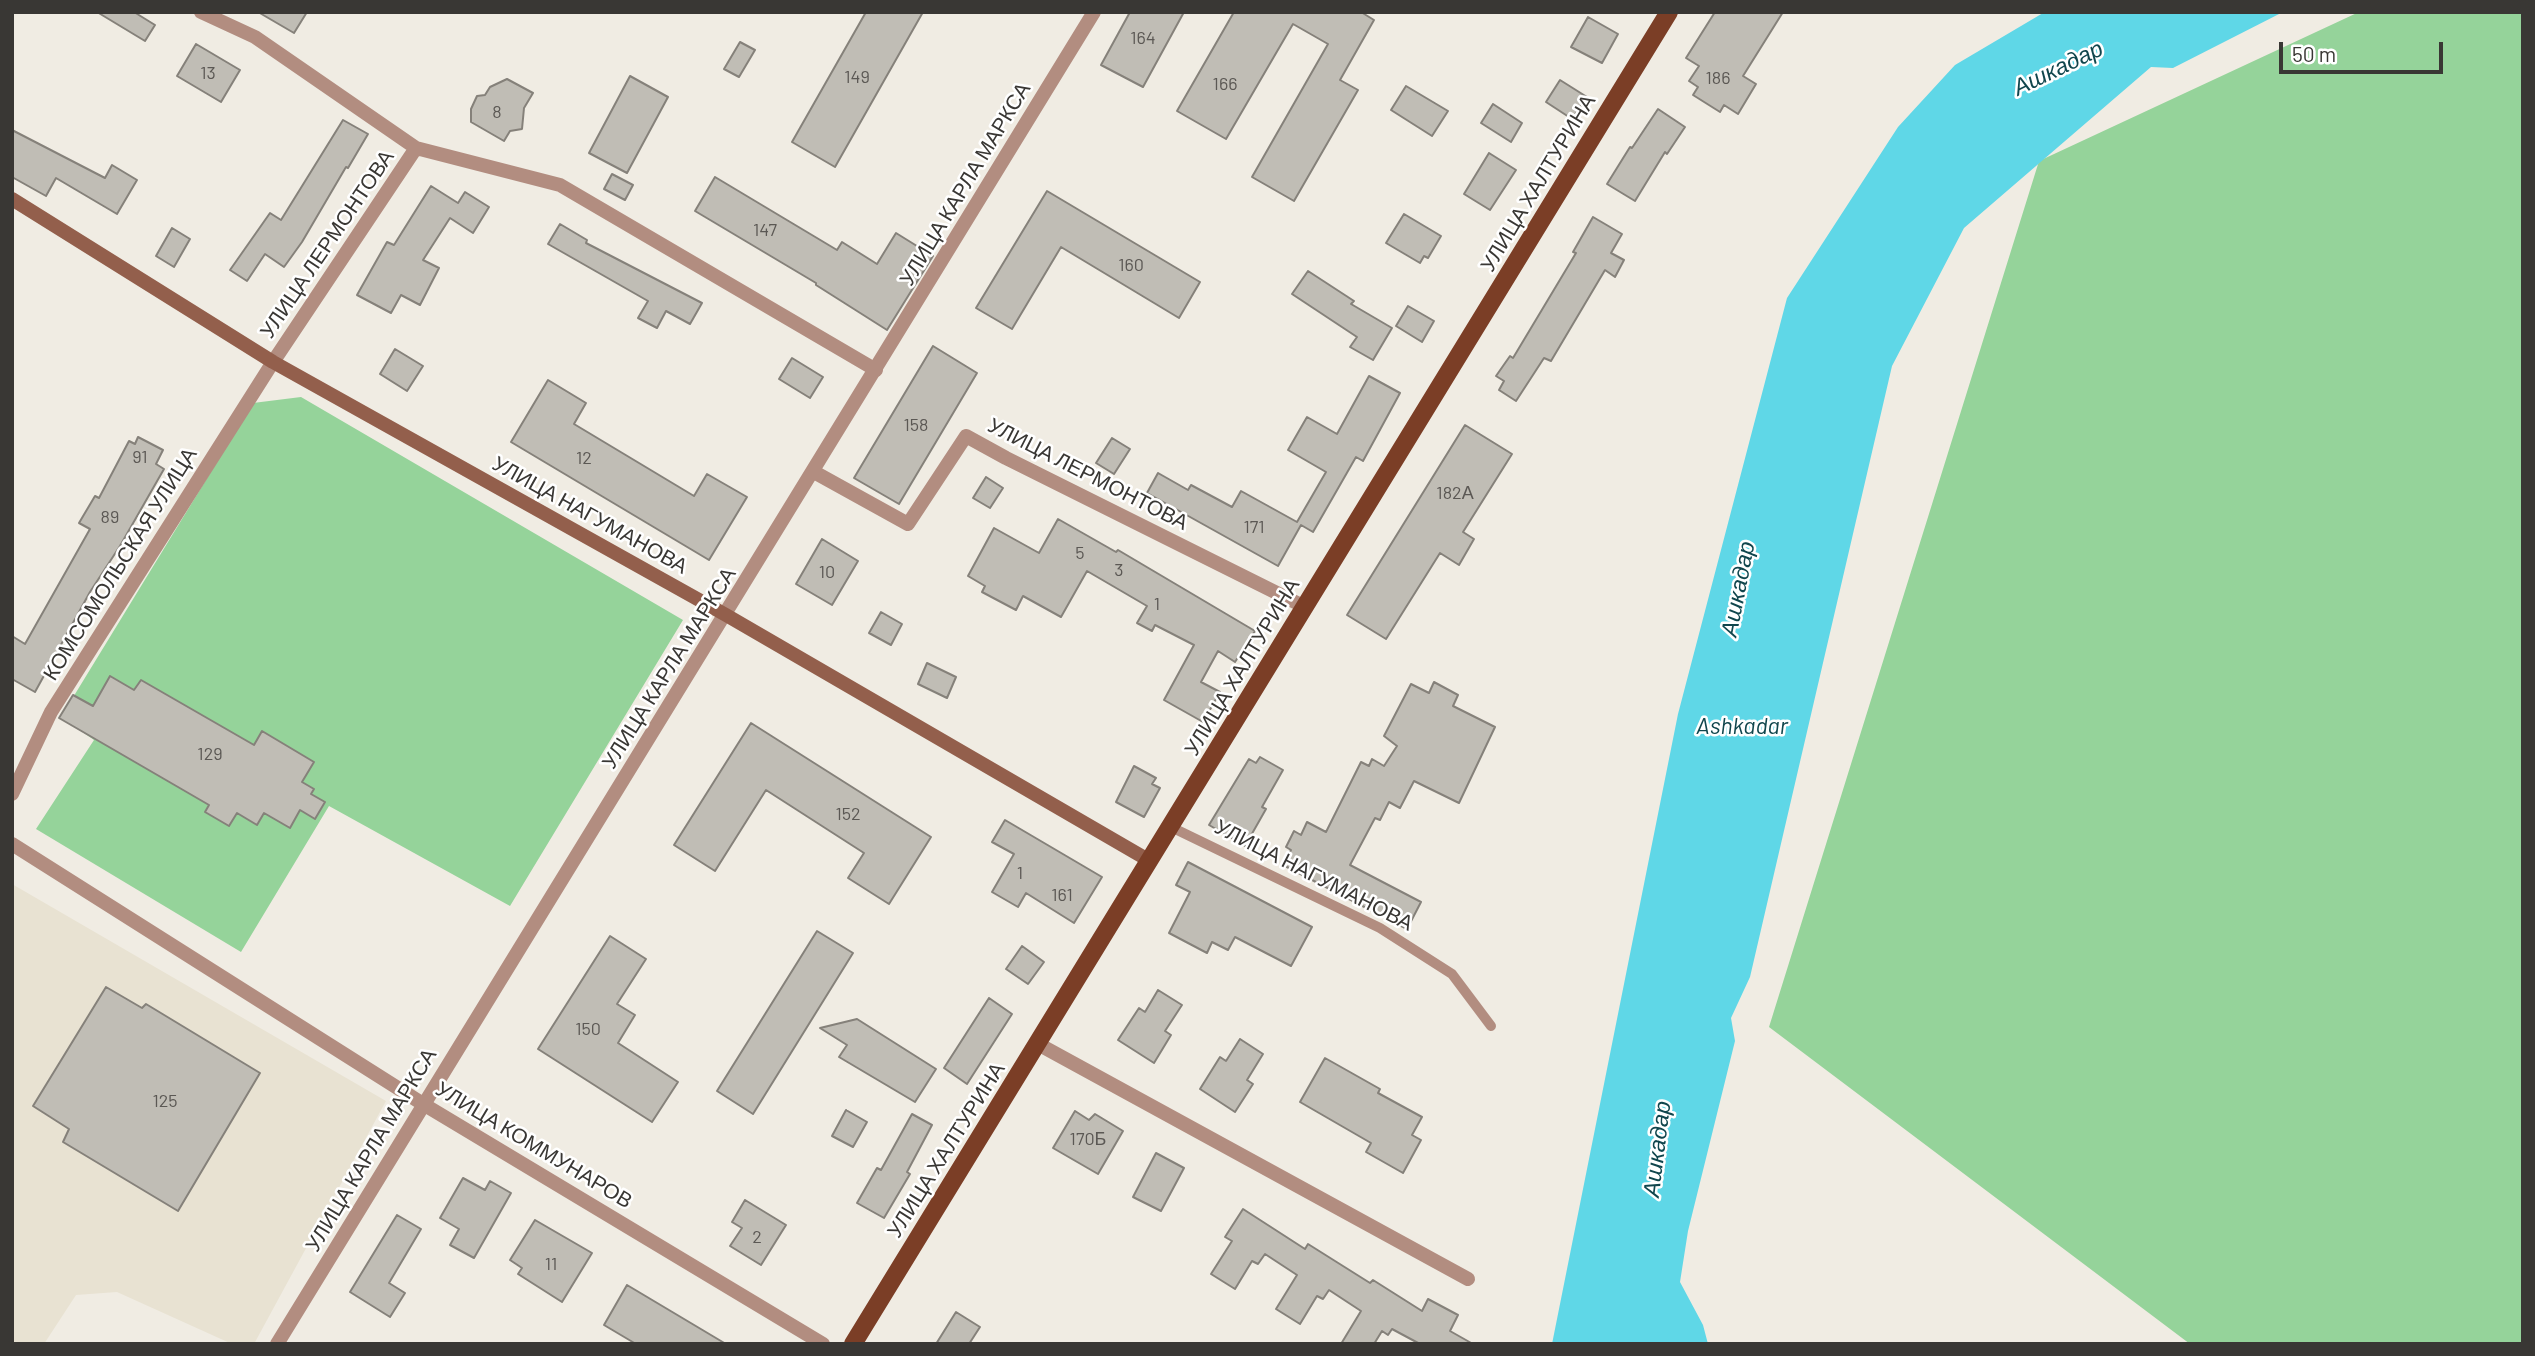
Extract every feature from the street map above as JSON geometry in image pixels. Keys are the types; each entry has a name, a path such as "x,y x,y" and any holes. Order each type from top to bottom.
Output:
{"main road":[{"name":"УЛИЦА ХАЛТУРИНА","path":"853,1344 1669,12"},
{"name":"УЛИЦА НАГУМАНОВА","path":"12,199 273,362 726,615 1150,861"}],"street":[{"name":"УЛИЦА ЛЕРМОНТОВА","path":"201,12 255,37 416,148 560,184 876,370"},
{"name":"УЛИЦА КАРЛА МАРКСА","path":"277,1344 1094,12"},
{"name":"УЛИЦА ЛЕРМОНТОВА","path":"273,362 416,148"},
{"name":"КОМСОМОЛЬСКАЯ УЛИЦА","path":"12,794 51,712 273,362"},
{"name":"УЛИЦА ЛЕРМОНТОВА","path":"814,472 908,524 966,436 1306,607"},
{"name":"УЛИЦА КОММУНАРОВ","path":"12,844 424,1104 823,1344"},
{"path":"1038,1044 1468,1279"}],"lane":[{"name":"УЛИЦА НАГУМАНОВА","path":"1171,827 1381,928 1452,974 1490,1026"}],"shaded area":[{"path":"12,884 386,1101 254,1344 232,1344 117,1292 76,1295 44,1344 12,1344"}],"green space":[{"path":"2359,12 2523,12 2523,1344 2190,1344 1769,1027 2039,161"},
{"path":"301,397 683,620 510,906 329,806 241,952 36,829 94,740 61,717 253,403"}],"water":[{"name":"Ashkadar","path":"2283,12 2173,68 2151,67 1964,228 1892,366 1750,977 1731,1018 1735,1041 1688,1231 1680,1282 1703,1325 1708,1344 1552,1344 1678,714 1787,298 1898,127 1955,65 2043,13"}],"building":[{"path":"97,12 134,12 155,25 145,41"},
{"path":"258,12 307,12 294,33"},
{"path":"866,12 923,12 835,167 792,142"},
{"path":"1130,12 1184,12 1143,87 1101,65"},
{"path":"1234,12 1361,12 1374,20 1340,80 1358,90 1294,201 1252,177 1328,44 1293,24 1226,139 1177,111"},
{"path":"1715,12 1783,12 1743,76 1756,84 1738,114 1724,105 1720,112 1693,95 1698,87 1689,81 1699,66 1686,58"},
{"path":"1588,17 1618,34 1602,63 1571,47"},
{"path":"740,42 755,50 739,77 724,69"},
{"path":"196,44 240,70 221,102 177,76"},
{"path":"630,76 668,97 627,173 589,153"},
{"path":"507,79 533,93 524,108 522,129 510,131 504,141 471,122 471,109 477,96 485,95 490,87"},
{"path":"1560,80 1587,97 1572,119 1546,102"},
{"path":"1406,86 1448,111 1432,136 1391,110"},
{"path":"1493,104 1522,123 1511,142 1481,123"},
{"path":"1658,109 1685,127 1667,154 1665,152 1635,201 1607,184"},
{"path":"343,120 368,134 284,267 265,254 247,281 230,270 270,213 281,220"},
{"path":"12,130 105,178 112,165 137,180 117,214 56,178 46,196 12,177"},
{"path":"1489,153 1516,170 1490,210 1464,194"},
{"path":"612,174 633,185 625,200 604,189"},
{"path":"715,177 837,250 842,242 877,264 896,233 933,256 887,330 816,283 695,211"},
{"path":"431,186 458,203 465,192 489,207 473,233 450,218 423,260 439,268 420,305 401,295 391,313 357,295 387,242 394,245"},
{"path":"1047,191 1200,282 1179,318 1061,247 1012,329 976,308"},
{"path":"1404,214 1441,236 1428,258 1424,256 1420,263 1386,243"},
{"path":"1593,217 1622,234 1611,253 1624,260 1615,277 1605,270 1551,361 1544,358 1516,401 1499,390 1504,381 1496,376 1510,356 1513,358 1576,253 1573,252"},
{"path":"560,224 587,240 586,243 702,303 690,324 666,311 657,328 638,318 648,301 548,244"},
{"path":"172,228 190,239 174,267 156,256"},
{"path":"1308,271 1354,301 1351,304 1392,328 1373,360 1350,347 1357,337 1292,294"},
{"path":"1408,306 1434,321 1422,342 1396,326"},
{"path":"933,346 977,373 899,504 854,478"},
{"path":"395,349 423,366 407,391 380,374"},
{"path":"792,358 823,377 810,398 779,379"},
{"path":"1369,376 1400,393 1363,461 1356,457 1313,532 1301,525 1278,566 1147,493 1158,473 1188,490 1191,485 1232,507 1241,491 1297,522 1326,472 1288,450 1307,417 1337,434"},
{"path":"548,380 586,403 574,424 694,496 707,474 747,497 709,560 511,442"},
{"path":"1465,425 1512,454 1463,532 1474,539 1459,565 1440,553 1386,639 1347,615"},
{"path":"138,437 163,450 156,464 164,469 90,592 35,692 12,679 12,636 25,644 90,529 79,523 95,496 99,498 129,441 135,444"},
{"path":"1112,438 1130,449 1114,474 1096,463"},
{"path":"986,477 1003,488 990,508 973,498"},
{"path":"1058,519 1116,552 1118,550 1255,631 1235,662 1218,651 1201,682 1220,692 1203,722 1164,700 1194,645 1155,625 1152,631 1137,623 1147,606 1087,571 1061,617 1023,596 1016,610 982,592 985,586 968,576 994,528 1039,553"},
{"path":"822,539 858,561 832,605 796,584"},
{"path":"881,612 902,624 891,645 869,633"},
{"path":"927,663 956,677 947,698 918,684"},
{"path":"110,676 134,690 141,680 254,745 262,731 314,762 302,782 314,789 311,794 325,802 315,819 300,810 290,828 264,813 257,825 237,813 229,826 205,812 209,805 59,718 73,695 93,706"},
{"path":"1434,682 1458,695 1453,706 1495,727 1459,803 1414,781 1400,808 1389,802 1380,820 1375,818 1350,865 1421,902 1407,929 1283,865 1291,850 1286,847 1294,831 1301,835 1307,822 1326,832 1361,762 1369,766 1372,759 1384,766 1397,746 1384,736 1411,684 1429,693"},
{"path":"751,723 931,837 889,904 848,878 864,853 766,790 715,871 674,845"},
{"path":"1260,757 1283,770 1262,807 1266,809 1245,846 1209,825 1249,759 1256,763"},
{"path":"1134,766 1156,778 1152,784 1160,788 1144,817 1116,802"},
{"path":"1005,820 1102,877 1074,923 1026,893 1018,907 992,892 1014,854 992,842"},
{"path":"1188,862 1312,927 1291,966 1235,937 1228,950 1212,942 1207,953 1169,933 1190,892 1176,885"},
{"path":"817,931 853,953 753,1114 717,1091"},
{"path":"610,936 646,959 617,1004 635,1015 618,1043 678,1082 652,1122 538,1049"},
{"path":"1022,946 1044,962 1028,984 1006,969"},
{"path":"106,987 142,1008 146,1004 260,1073 178,1211 63,1142 69,1129 33,1106"},
{"path":"1158,990 1182,1005 1165,1031 1171,1035 1154,1063 1118,1040 1139,1008 1145,1012"},
{"path":"989,998 1012,1014 967,1084 944,1068"},
{"path":"857,1019 936,1069 915,1102 839,1057 847,1045 820,1028"},
{"path":"1240,1039 1263,1054 1247,1080 1253,1084 1235,1112 1200,1089 1220,1057 1226,1061"},
{"path":"1325,1058 1380,1089 1378,1093 1422,1117 1412,1135 1421,1140 1403,1173 1366,1152 1371,1143 1300,1102"},
{"path":"846,1110 867,1122 853,1147 832,1136"},
{"path":"1075,1111 1089,1120 1095,1114 1123,1131 1098,1174 1053,1148"},
{"path":"912,1114 932,1125 907,1172 910,1174 884,1218 857,1203 877,1168 881,1170"},
{"path":"1156,1153 1184,1168 1161,1211 1133,1197"},
{"path":"463,1178 485,1190 490,1181 511,1193 474,1258 450,1245 459,1229 440,1218"},
{"path":"745,1200 786,1225 761,1265 730,1246 742,1228 732,1222"},
{"path":"1243,1209 1305,1249 1308,1244 1370,1283 1373,1280 1422,1311 1428,1299 1458,1315 1450,1331 1473,1344 1420,1344 1392,1329 1388,1335 1382,1331 1374,1344 1341,1344 1361,1311 1329,1290 1323,1299 1317,1296 1300,1324 1276,1309 1297,1275 1265,1254 1258,1264 1252,1261 1235,1289 1211,1274 1232,1241 1225,1237"},
{"path":"397,1215 421,1229 389,1283 405,1293 390,1317 350,1292"},
{"path":"535,1220 592,1253 562,1302 518,1274 522,1268 510,1260"},
{"path":"627,1285 726,1344 636,1344 604,1325"},
{"path":"956,1312 980,1327 969,1344 936,1344"}],"water label":[{"name":"Ашкадар","path":"2058,68"},
{"name":"Ашкадар","path":"1738,589"},
{"name":"Ашкадар","path":"1657,1149"}]}
